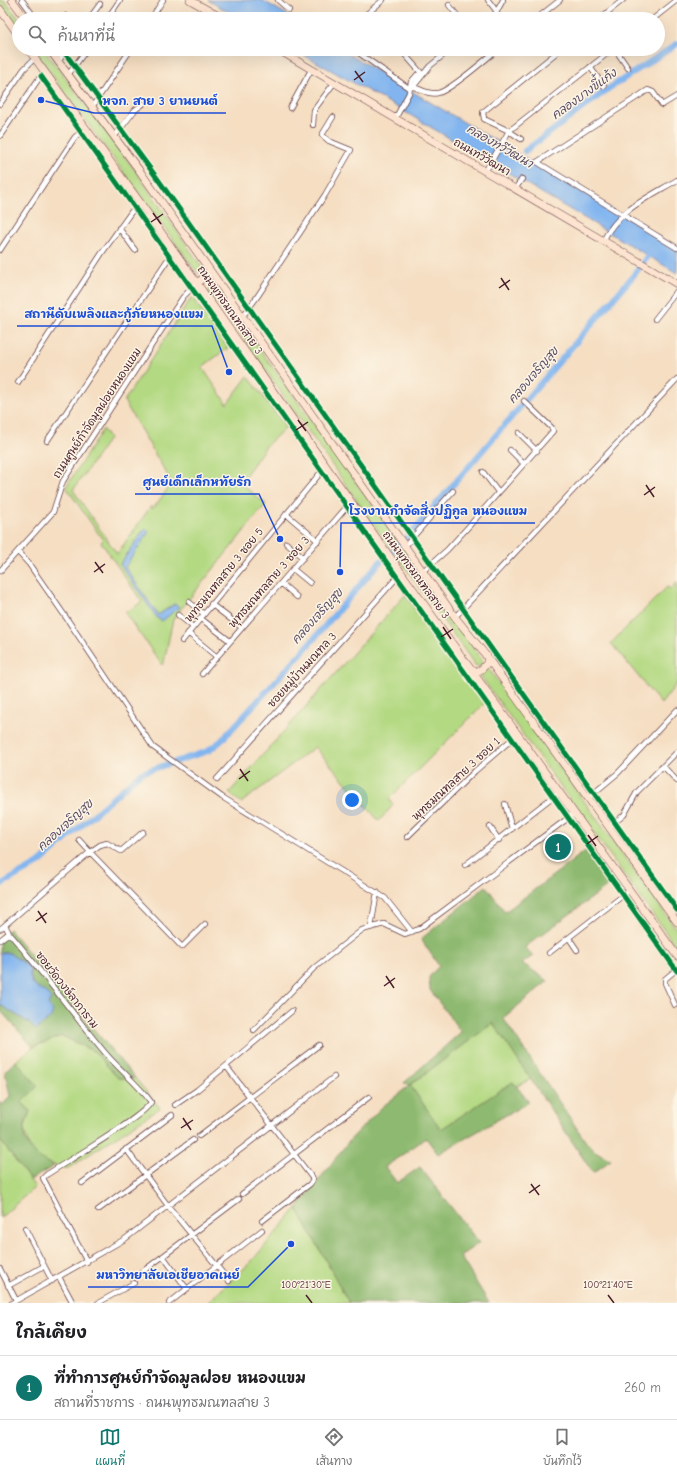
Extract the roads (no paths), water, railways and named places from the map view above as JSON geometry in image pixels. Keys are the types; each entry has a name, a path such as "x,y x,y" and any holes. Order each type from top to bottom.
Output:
{"main road":[{"path":"12,0 21,12"},
{"path":"190,0 211,12"},
{"path":"0,9 12,26"},
{"name":"ถนนพุทธมณฑลสาย 3","path":"54,56 243,316 404,542 455,617 487,656 677,922"},
{"name":"ถนนทวีวัฒนา","path":"288,56 677,284"},
{"name":"ถนนพุทธมณฑลสาย 3","path":"35,58 174,250 401,573 677,956"},
{"path":"197,283 211,272"},
{"path":"470,669 476,672 482,669 487,663 487,656"}],"street":[{"path":"22,0 31,12"},
{"path":"112,12 120,0"},
{"path":"155,12 163,0"},
{"path":"278,0 289,10"},
{"path":"369,12 383,0"},
{"path":"488,0 497,12 503,0"},
{"path":"545,12 560,0"},
{"path":"608,12 623,0"},
{"path":"662,12 677,0"},
{"path":"94,12 100,4"},
{"path":"449,5 454,12"},
{"path":"58,62 62,56"},
{"path":"68,75 82,56"},
{"path":"92,107 126,56"},
{"path":"363,56 411,90 428,93 438,93 488,56"},
{"path":"406,56 422,74"},
{"path":"395,119 411,90 422,74 443,56"},
{"path":"521,139 509,131 484,119 483,112 552,56"},
{"path":"485,172 509,131 605,56"},
{"path":"619,56 628,68"},
{"path":"0,104 24,69 35,58"},
{"path":"590,67 604,86"},
{"path":"290,108 311,70"},
{"path":"0,136 44,71"},
{"path":"313,125 314,110 334,83"},
{"path":"677,96 664,104 660,104 653,92 648,90 537,162 677,248"},
{"path":"114,137 135,110 143,104"},
{"path":"243,316 325,195 351,150 329,141 322,135 332,117"},
{"path":"0,250 76,137 86,128"},
{"path":"515,189 522,179"},
{"path":"603,241 608,231 621,215 677,180"},
{"path":"18,382 119,228 139,202"},
{"path":"119,228 135,250"},
{"path":"47,441 174,250"},
{"name":"ถนนศูนย์กำจัดมูลฝอยหนองแขม","path":"0,571 53,512 63,481 183,296 197,283"},
{"path":"655,319 677,291"},
{"path":"455,617 677,379"},
{"path":"423,571 452,545 498,492 537,451 553,430 525,403"},
{"path":"519,433 537,451"},
{"path":"510,450 524,464"},
{"name":"พุทธมณฑลสาย 3 ซอย 5","path":"182,641 326,466"},
{"path":"483,472 498,492"},
{"path":"404,542 453,491"},
{"name":"พุทธมณฑลสาย 3 ซอย 3","path":"202,674 241,627 351,502"},
{"path":"286,514 318,541"},
{"path":"286,543 303,558"},
{"path":"18,552 29,564 146,739 153,747 176,766 222,797 377,892 392,905 412,932"},
{"path":"293,569 310,583"},
{"name":"ซอยหมู่บ้านมณฑล 3","path":"217,779 401,573"},
{"path":"281,583 297,597"},
{"path":"189,602 230,641"},
{"path":"212,604 241,627"},
{"path":"178,615 193,627"},
{"path":"188,633 217,656"},
{"path":"588,798 618,773 677,710"},
{"name":"พุทธมณฑลสาย 3 ซอย 1","path":"407,837 475,772 518,734"},
{"path":"609,827 624,815 637,792 677,752"},
{"path":"663,766 677,781"},
{"path":"465,865 559,792"},
{"path":"504,804 512,829"},
{"path":"254,1030 314,968 362,930 384,924 405,934 412,932 575,813"},
{"path":"490,827 499,840"},
{"path":"0,929 100,845 107,843 121,852 143,832"},
{"path":"79,840 182,947 206,924"},
{"path":"549,953 630,890"},
{"path":"370,927 377,892"},
{"name":"ซอยวัดวงษ์ลาภาราม","path":"5,925 9,932 43,972 70,1010 108,1056 151,1102 147,1109 131,1121 43,1178 87,1262"},
{"path":"0,940 9,932"},
{"path":"569,938 577,950"},
{"path":"676,1004 665,983 665,979 677,969"},
{"path":"175,1105 226,1066 292,1011"},
{"path":"199,1136 319,1045"},
{"path":"226,1066 313,1179 313,1182 262,1221"},
{"path":"0,1269 14,1302 87,1262 112,1247 169,1207 334,1077"},
{"path":"142,1272 369,1097"},
{"path":"82,1183 172,1115"},
{"path":"98,1210 193,1140"},
{"path":"126,1149 147,1175 169,1207 229,1281"},
{"path":"25,1228 52,1281"},
{"path":"169,1303 262,1230"},
{"path":"163,1256 187,1289"},
{"path":"8,1286 44,1266"},
{"path":"59,1277 73,1303"},
{"path":"98,1303 134,1283"}],"water":[{"path":"208,0 262,0 282,12 228,12"},
{"name":"คลองทวีวัฒนา","path":"306,56 352,56 677,248 677,273 395,106"},
{"path":"145,529 149,532 125,567 158,615 175,604 180,607 162,621 157,618 120,564"},
{"path":"0,953 9,953 30,967 31,981 36,987 51,998 48,1004 53,1011 51,1017 36,1030 28,1022 0,1005"}],"waterway":[{"name":"คลองบางขี้แก้ง","path":"665,52 677,44"},
{"name":"คลองบางขี้แก้ง","path":"525,151 608,89 659,56"},
{"name":"คลองเจริญสุข","path":"0,885 39,863 141,773 208,751 221,741 306,648 379,563 409,536 633,276 652,250"}],"place":[{"name":"หจก. สาย 3 ยานยนต์","path":"41,100"},
{"name":"สถานีดับเพลิงและกู้ภัยหนองแขม","path":"229,372"},
{"name":"ศูนย์เด็กเล็กหทัยรัก","path":"280,539"},
{"name":"โรงงานกำจัดสิ่งปฏิกูล หนองแขม","path":"340,572"},
{"name":"ที่ทำการศูนย์กำจัดมูลฝอย หนองแขม","path":"558,847"},
{"name":"มหาวิทยาลัยเอเชียอาคเนย์","path":"291,1244"}]}
